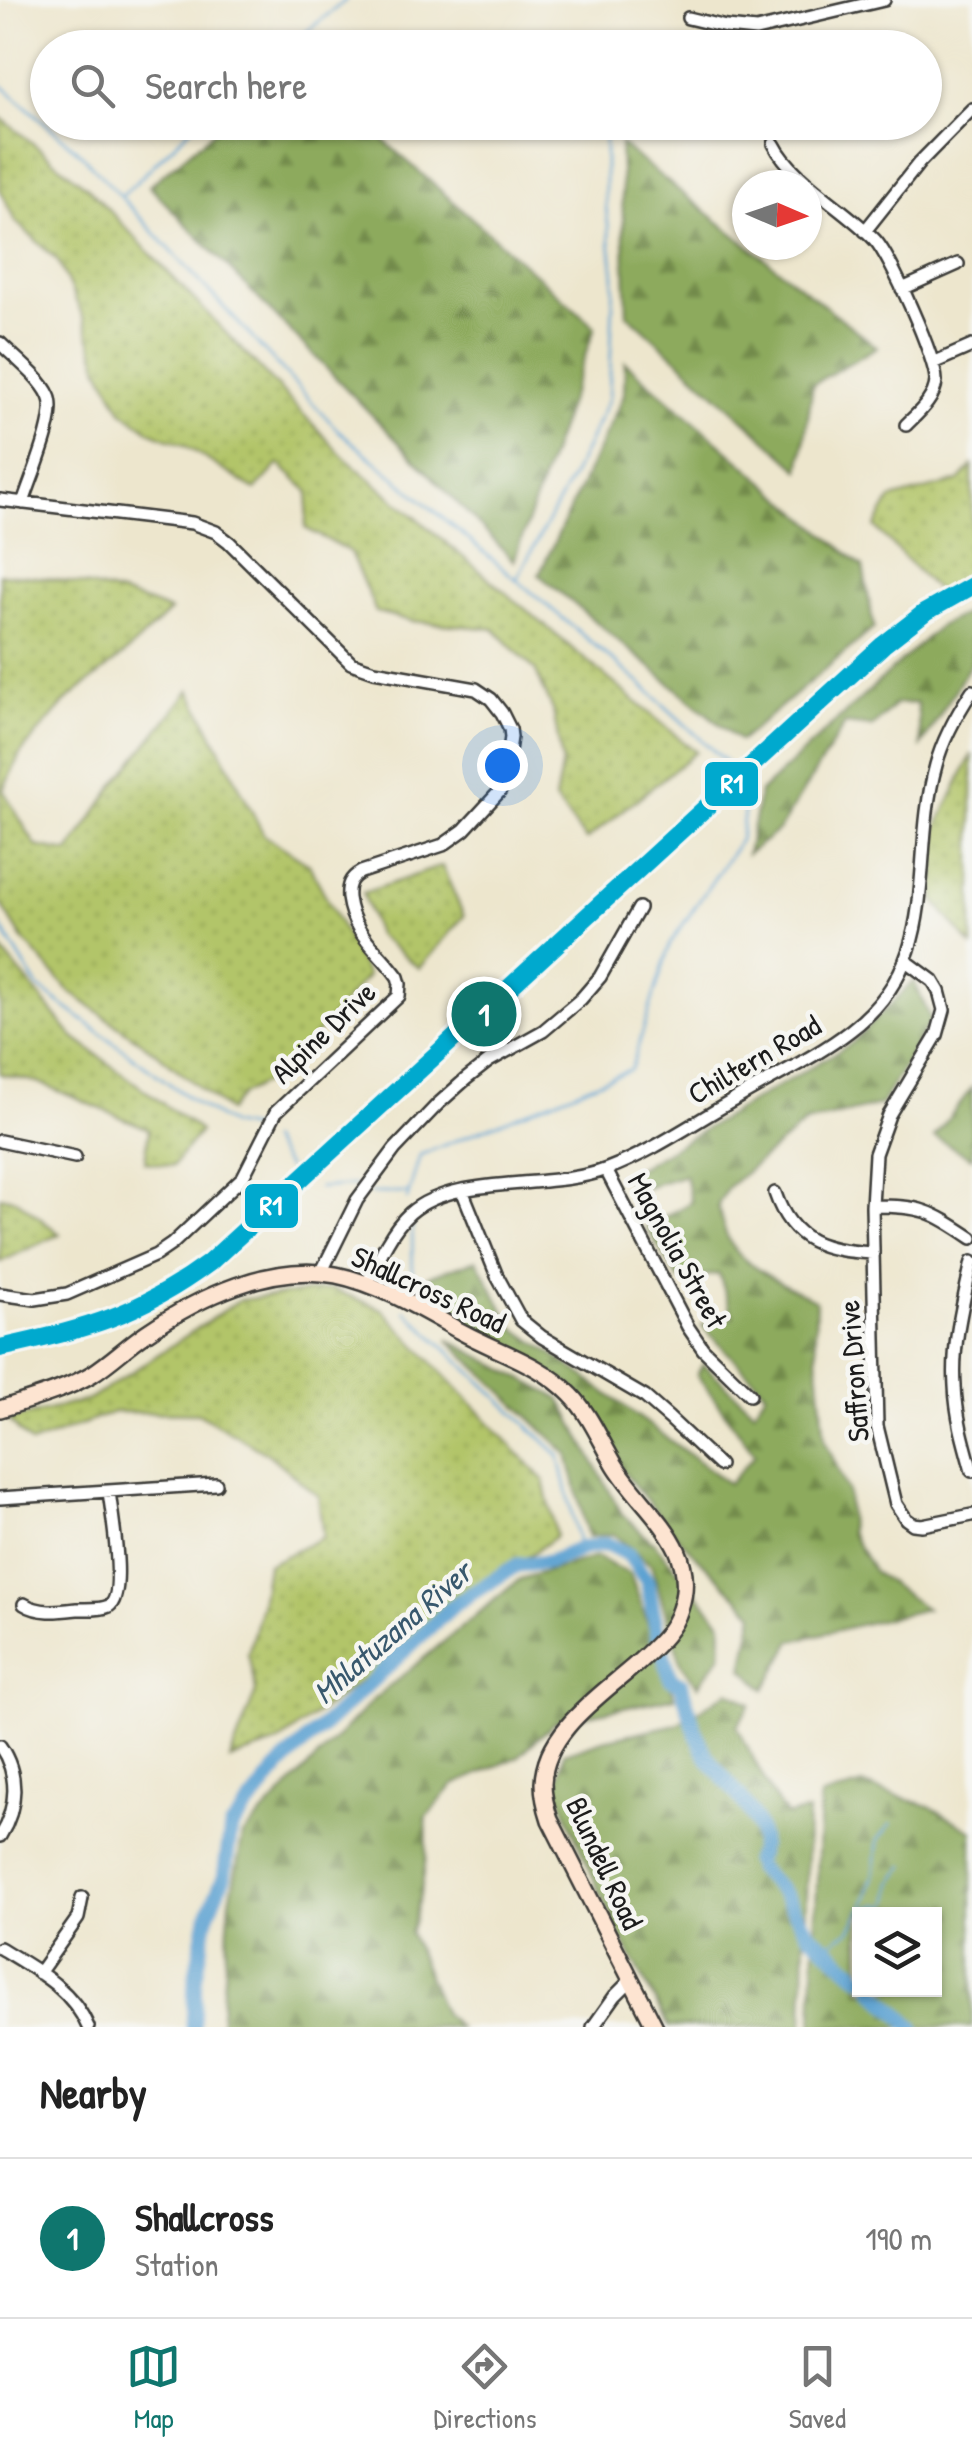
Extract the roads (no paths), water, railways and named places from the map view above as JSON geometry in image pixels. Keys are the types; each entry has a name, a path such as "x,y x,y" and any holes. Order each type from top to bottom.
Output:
{"street":[{"path":"688,18 756,30 884,0"},
{"path":"942,140 972,109"},
{"path":"865,231 942,140"},
{"path":"774,144 797,172 884,252 902,289 936,373 935,388 906,426"},
{"path":"902,289 958,264"},
{"path":"0,343 51,400 51,415 22,503"},
{"path":"933,363 972,346"},
{"name":"Alpine Drive","path":"0,500 205,526 229,542 351,662 374,671 476,688 492,699 511,736 500,791 464,830 443,845 352,879 347,892 352,920 398,977 400,991 393,1003 276,1112 243,1177 156,1255 52,1298 0,1294"},
{"name":"Chiltern Road","path":"366,1284 390,1239 411,1212 428,1202 462,1190 606,1170 850,1031 884,996 906,961 918,912 936,765 954,720 972,691"},
{"path":"321,1273 371,1178 415,1126 490,1060 543,1031 581,999 600,977 639,908"},
{"name":"Saffron Drive","path":"906,961 939,990 944,1010 942,1023 882,1130 875,1154 872,1254 876,1412 896,1504 906,1519 922,1526 972,1514"},
{"path":"0,1141 76,1157"},
{"name":"Magnolia Street","path":"606,1170 688,1327 703,1349 750,1395"},
{"path":"462,1190 497,1276 520,1320 654,1404 719,1466"},
{"path":"774,1193 785,1220 802,1233 824,1246 872,1254"},
{"path":"872,1206 927,1210 972,1238"},
{"path":"972,1262 954,1362 957,1407 972,1470"},
{"name":"Shallcross Road","path":"0,1410 91,1374 150,1330 239,1284 280,1273 321,1273 366,1284 539,1371 574,1396 618,1469 678,1548 684,1587"},
{"path":"0,1498 216,1484"},
{"path":"24,1604 32,1609 56,1610 113,1603 118,1578 109,1491"},
{"name":"Blundell Road","path":"654,2027 550,1820 544,1798 545,1769 566,1728 659,1643 673,1625 684,1587"},
{"path":"0,1746 10,1764 14,1793 12,1810 0,1836"},
{"path":"39,1973 78,1918 82,1898"},
{"path":"0,1948 70,1997 88,2027"},
{"path":"593,2027 631,1980"}],"waterway":[{"path":"308,30 346,0"},
{"path":"0,84 30,110"},
{"path":"65,140 338,430 641,684 727,763"},
{"path":"123,195 179,140"},
{"path":"517,578 572,477 609,398 614,276 605,197 605,140"},
{"path":"407,1199 420,1155 631,1069 670,944 740,840 747,791"},
{"path":"0,925 38,987 197,1104 231,1125 252,1129"},
{"path":"269,1140 287,1168"},
{"path":"318,1188 355,1185"},
{"path":"370,1193 407,1193"},
{"path":"412,1219 413,1294"},
{"path":"406,1311 559,1455 580,1549"},
{"name":"Mhlatuzana River","path":"193,2027 195,1980 207,1917 224,1877 231,1828 281,1765 455,1604 517,1565 550,1562 580,1549 607,1544 629,1555 647,1581 671,1679 681,1684 709,1759 755,1820 760,1834 755,1860 758,1868 784,1894 808,1932 852,1970"},
{"path":"864,1906 874,1875 878,1840 891,1824"},
{"path":"825,1947 850,1930 864,1907 885,1907 890,1901 892,1882 905,1866"},
{"name":"Mhlatuzana River","path":"881,1997 913,2027"}],"railway":[{"path":"0,1348 110,1318 159,1296 209,1263 854,671"}],"place":[{"name":"Shallcross","path":"484,1014"}]}
